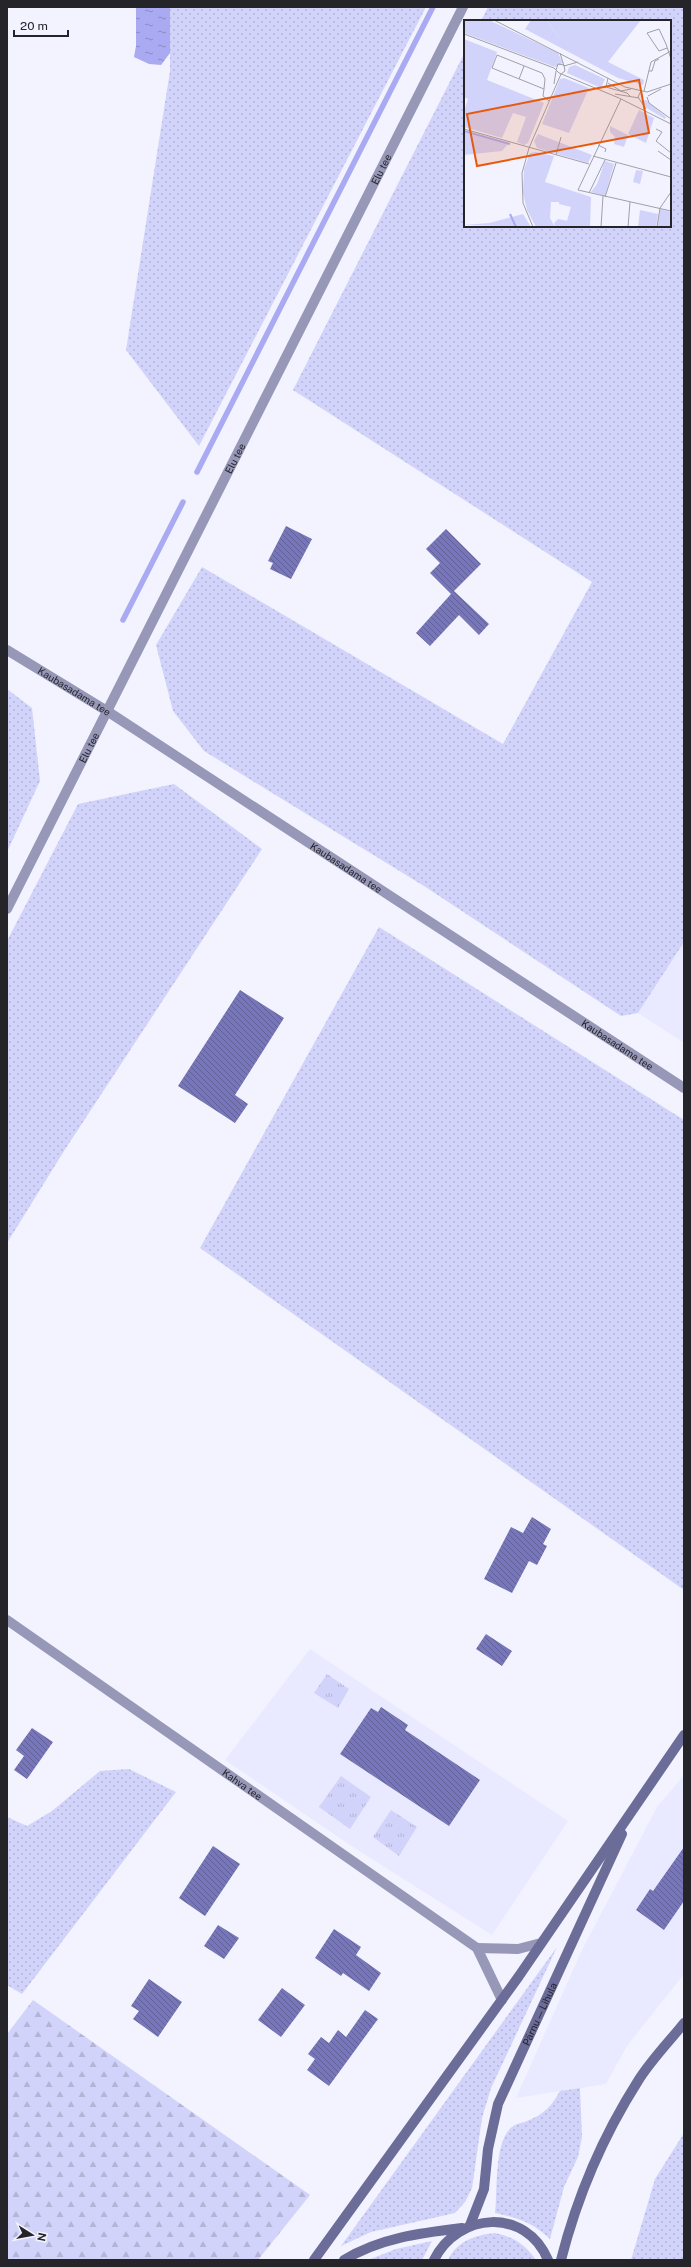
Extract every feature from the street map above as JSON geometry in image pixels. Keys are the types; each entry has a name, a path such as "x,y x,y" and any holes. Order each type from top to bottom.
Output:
{"main road":[{"path":"314,2260 502,2000 684,1735"},
{"name":"Pärnu — Lihula","path":"467,2227 484,2188 488,2149 498,2104 633,1810"},
{"path":"561,2260 568,2230 597,2155 638,2080 684,2023"},
{"path":"344,2260 360,2250 384,2241 420,2233 467,2227 484,2222 498,2222 520,2229 540,2245 548,2260"},
{"path":"434,2260 447,2241 467,2227"}],"street":[{"name":"Elu tee","path":"7,910 463,7"},
{"name":"Kaubasadama tee","path":"7,650 107,710 684,1088"},
{"name":"Kahva tee","path":"7,1620 477,1948 502,2000"},
{"path":"477,1948 518,1950 541,1944"}],"shaded area":[{"path":"684,942 684,1043 638,1013"},
{"path":"310,1649 568,1821 492,1935 353,1847 225,1760"},
{"path":"684,1775 684,1974 627,2046 606,2084 516,2098 582,1950 657,1807"}],"green space":[{"path":"170,7 426,7 199,446 126,350 170,71"},
{"path":"488,7 684,7 684,942 638,1013 621,1016 424,886 204,751 173,711 156,645 202,567 503,744 592,582 293,390 464,54 464,227 671,227 671,20 482,20"},
{"path":"7,689 32,708 40,781 7,852"},
{"path":"174,784 262,849 64,1151 7,1243 7,941 78,804"},
{"path":"379,927 684,1120 684,1590 200,1248"},
{"path":"327,1674 349,1689 338,1708 314,1693"},
{"path":"129,1769 176,1792 22,1994 7,1985 7,1817 27,1826 52,1811 100,1771"},
{"path":"341,1776 371,1797 350,1829 319,1807"},
{"path":"391,1810 417,1827 399,1856 373,1837"},
{"path":"557,1947 491,2088 482,2118 472,2188 465,2202 455,2213 371,2232 341,2246"},
{"path":"33,2000 310,2195 258,2260 7,2260 7,2034"},
{"path":"580,2088 582,2137 578,2157 564,2187 550,2239 531,2225 511,2217 495,2213 500,2152 503,2140 508,2131 515,2125 533,2119 542,2113 550,2106 560,2091"},
{"path":"684,2133 684,2260 631,2260 655,2179"},
{"path":"495,2233 513,2239 523,2245 536,2260 448,2260 456,2248 467,2240 480,2235"},
{"path":"432,2241 422,2260 368,2260 396,2249"}],"water":[{"path":"136,7 170,7 170,53 161,65 149,64 134,57 136,46"}],"building":[{"path":"286,526 312,539 291,579 270,569 273,563 268,561"},
{"path":"446,529 481,564 454,591 489,624 479,635 459,615 430,646 416,633 451,594 430,573 440,563 426,549"},
{"path":"240,990 284,1018 235,1095 248,1104 235,1123 178,1086"},
{"path":"532,1517 551,1529 543,1544 547,1546 537,1565 529,1561 512,1593 484,1579 511,1527 523,1533"},
{"path":"486,1634 512,1651 502,1666 476,1649"},
{"path":"381,1707 408,1725 405,1730 480,1780 449,1826 340,1754 371,1708 378,1712"},
{"path":"32,1728 53,1742 27,1779 14,1770 24,1756 16,1750"},
{"path":"213,1846 240,1864 205,1916 179,1898"},
{"path":"684,1847 684,1901 664,1930 636,1910 650,1889 653,1891"},
{"path":"218,1925 239,1938 224,1959 204,1946"},
{"path":"334,1929 361,1947 356,1955 381,1973 369,1991 343,1973 341,1976 315,1958"},
{"path":"149,1979 182,2002 158,2037 133,2019 139,2011 131,2006"},
{"path":"282,1988 305,2005 281,2037 258,2020"},
{"path":"365,2010 378,2019 329,2086 307,2070 315,2059 308,2054 321,2037 329,2043 338,2030 346,2037"}],"waterway":[{"path":"197,472 433,7"},
{"path":"123,620 183,502"}]}
